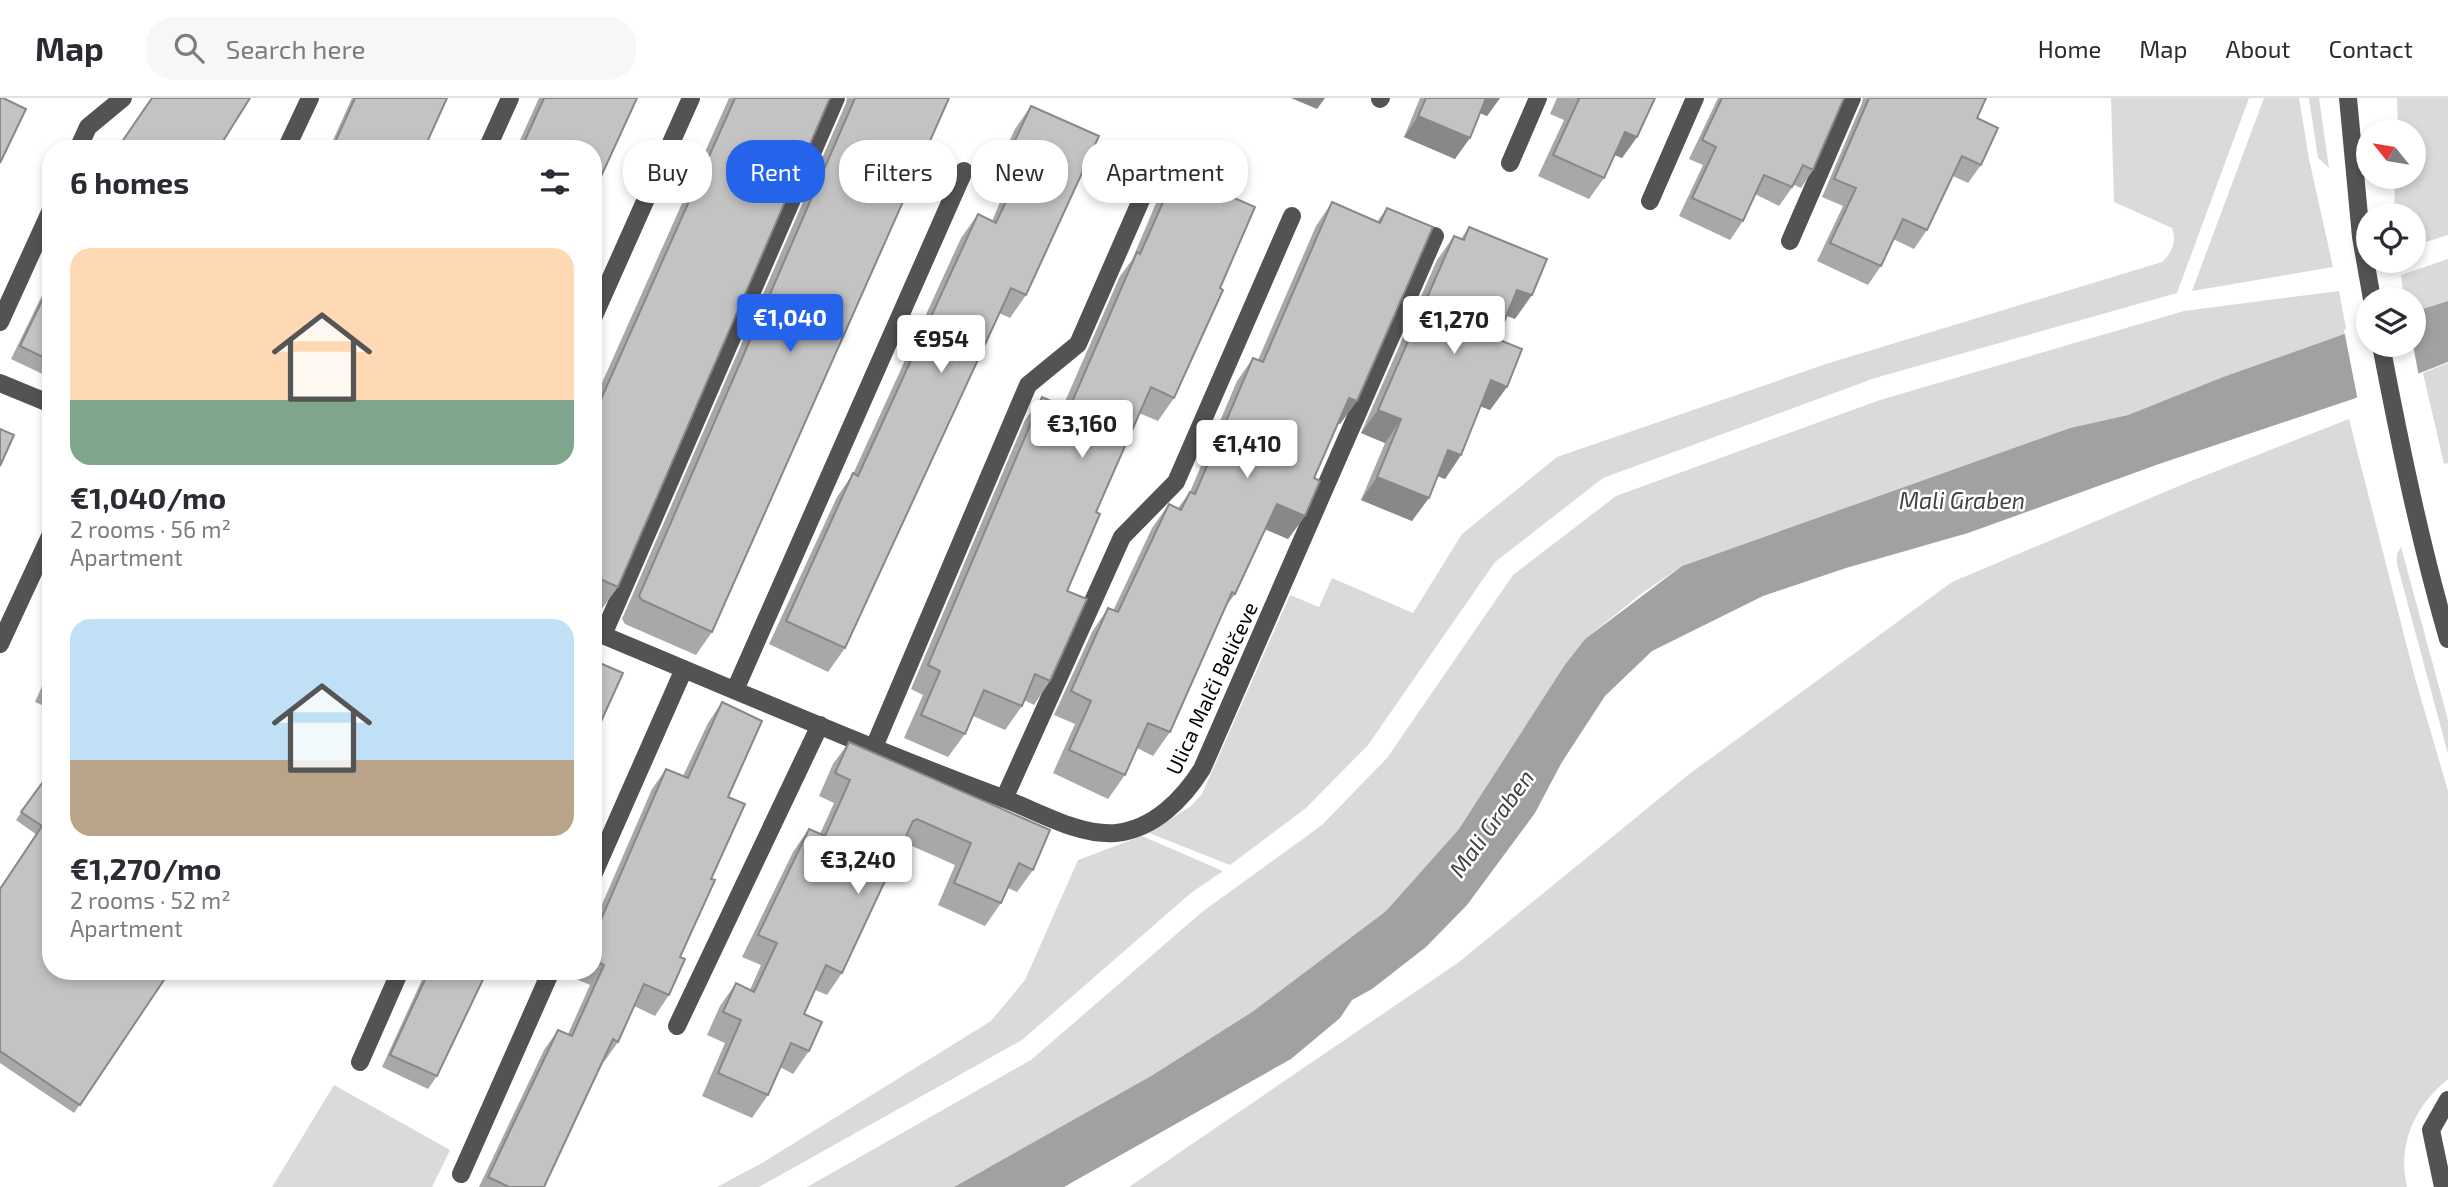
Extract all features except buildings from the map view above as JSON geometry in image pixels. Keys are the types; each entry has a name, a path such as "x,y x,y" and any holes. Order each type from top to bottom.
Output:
{"street":[{"path":"82,140 88,128 123,98"},
{"path":"290,140 310,98"},
{"path":"491,140 510,98"},
{"path":"602,297 691,98"},
{"path":"602,624 836,98"},
{"path":"1510,163 1538,98"},
{"path":"1650,201 1695,98"},
{"path":"1790,241 1852,98"},
{"path":"2348,98 2361,237 2370,287"},
{"path":"735,690 964,171"},
{"path":"874,747 1028,385 1078,344 1140,203"},
{"path":"1004,799 1122,537 1176,482 1293,216"},
{"path":"0,322 42,230"},
{"name":"Ulica Malči Beličeve","path":"602,635 1077,828 1116,833 1133,829 1170,809 1188,792 1202,769 1435,236"},
{"path":"2383,357 2404,468 2428,570 2448,639"},
{"path":"0,383 42,400"},
{"path":"0,644 42,553"},
{"path":"602,855 684,668"},
{"path":"677,1026 820,725"},
{"path":"360,1062 396,980"},
{"path":"461,1174 547,980"},
{"path":"2444,1174 2431,1130 2448,1100"}],"shaded area":[{"path":"2111,98 2249,98 2177,293 1875,378 1603,478 1495,562 1368,745 1306,808 1230,865 1149,833 1191,806 1202,794 1290,595 1319,607 1332,578 1413,613 1462,534 1557,457 1826,364 2162,262 2173,246 2172,228 2114,202"},
{"path":"2264,98 2299,98 2309,159 2333,267 2192,291"},
{"path":"2309,98 2319,98 2329,168 2318,158"},
{"path":"2397,98 2448,98 2448,235 2426,242 2426,203 2394,203 2395,189 2426,189 2426,119 2398,119"},
{"path":"2448,259 2448,301 2426,308 2426,287 2402,287 2401,275 2426,273 2426,266"},
{"path":"2339,291 2347,333 2223,377 2128,415 2070,428 1682,566 1641,594 1585,639 1564,666 1459,829 1386,911 1252,1012 1151,1076 954,1187 807,1187 1031,1060 1202,912 1322,825 1387,758 1513,575 1616,496 1880,400 2184,311"},
{"path":"2448,363 2448,463 2444,464 2423,373"},
{"path":"2349,419 2415,678 2448,791 2448,1079 2426,1101 2411,1127 2405,1156 2407,1187 1129,1187 1459,962 1688,775 1952,582 2186,483"},
{"path":"2401,547 2448,720 2448,754 2397,564 2397,554"},
{"path":"1142,836 1223,871 1191,893 1022,1040 759,1187 717,1187 762,1163 991,1021 1025,980 1078,860"},
{"path":"334,1085 450,1150 432,1187 272,1187"}],"water":[{"name":"Mali Graben","path":"2448,301 2448,362 2353,399 2159,464 1968,533 1846,568 1763,596 1652,651 1605,696 1562,762 1535,813 1467,905 1426,947 1372,989 1352,1000 1340,1018 1291,1059 1064,1187 954,1187 1151,1076 1252,1012 1386,911 1459,829 1564,666 1585,639 1682,566 2070,428 2128,415 2223,377 2347,333 2356,338 2356,357 2426,357 2426,308"}],"pier":[{"path":"2356,326 2356,357 2415,357 2419,377 2358,401 2344,330"}]}
